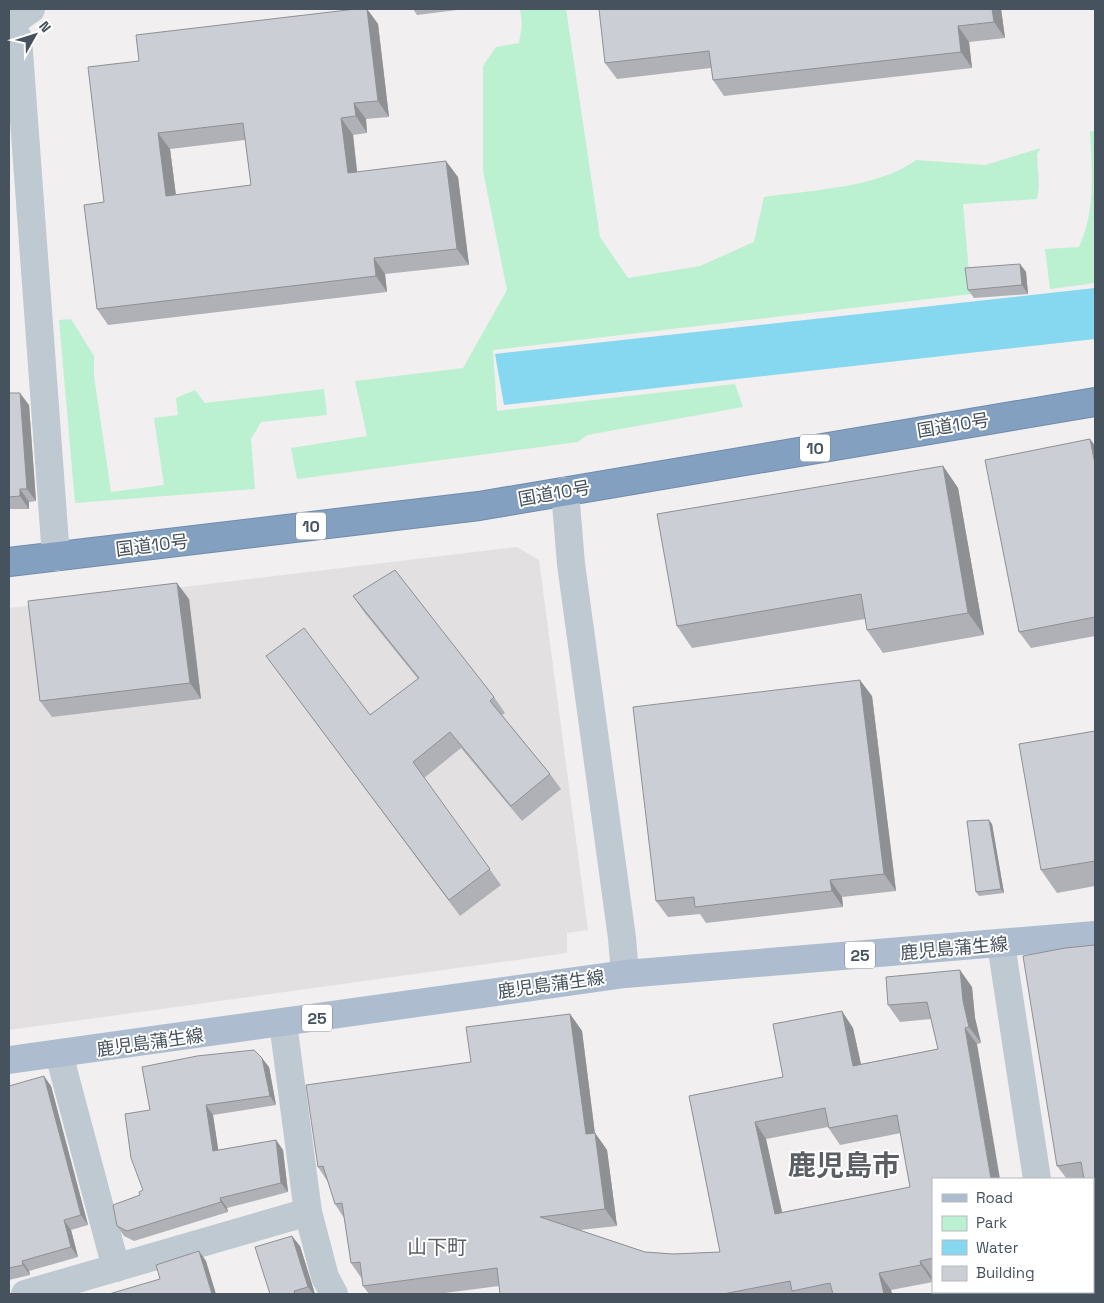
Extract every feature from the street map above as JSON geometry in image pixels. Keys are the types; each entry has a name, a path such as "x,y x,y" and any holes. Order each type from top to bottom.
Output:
{"highway":[{"name":"国道10号","path":"9,562 479,506 1095,402"}],"main road":[{"name":"鹿児島蒲生線","path":"9,1060 625,974 1095,935"}],"street":[{"path":"31,9 9,25 18,38 56,557"},
{"path":"565,490 571,564 622,938 625,974"},
{"path":"1001,944 1037,1178"},
{"path":"283,1023 308,1212 324,1277 334,1294"},
{"path":"59,1054 116,1268"},
{"path":"26,1294 308,1212"}],"shaded area":[{"path":"517,547 539,560 588,930 567,933 567,953 9,1030 9,608"}],"green space":[{"path":"520,9 566,9 600,237 628,278 700,266 754,242 764,197 823,190 864,182 883,177 916,160 985,165 1041,148 1037,154 1039,186 1037,199 963,204 971,294 493,350 497,411 735,384 743,407 587,435 578,442 297,479 291,448 367,436 355,381 463,368 507,290 483,171 483,66 496,47 519,43 522,24"},
{"path":"1090,131 1095,131 1095,283 1050,289 1045,249 1079,247 1088,219 1092,190"},
{"path":"71,319 94,356 94,376 111,492 164,485 154,418 178,415 176,398 195,390 205,403 324,389 327,415 261,422 251,439 255,489 75,503 59,320"}],"water":[{"path":"1095,288 1095,339 504,405 495,354"}],"building":[{"path":"367,9 378,101 354,103 356,116 341,118 348,173 446,161 457,249 374,258 376,276 97,309 84,205 104,202 88,67 139,61 136,35","holes":["243,123 251,185 166,196 158,133"]},
{"path":"599,9 992,9 994,22 958,26 961,52 713,80 709,51 605,63"},
{"path":"1020,264 1022,285 968,290 965,268"},
{"path":"9,393 20,393 27,489 20,489 20,496 9,497"},
{"path":"1090,439 1095,464 1095,617 1019,632 985,460"},
{"path":"943,466 968,613 867,630 861,594 677,626 657,514"},
{"path":"395,570 494,697 490,701 550,774 511,806 450,732 413,762 490,869 449,900 266,656 304,628 370,715 419,678 353,596"},
{"path":"177,583 190,683 40,701 28,601"},
{"path":"860,680 884,874 830,880 832,891 695,907 694,897 656,901 633,707"},
{"path":"1095,731 1095,861 1041,870 1019,744"},
{"path":"989,820 1001,889 976,892 967,821"},
{"path":"1095,945 1095,1246 1094,1178 1084,1178 1081,1162 1057,1166 1023,956 1065,948"},
{"path":"960,970 963,1001 969,1027 965,1028 991,1178 932,1178 932,1258 920,1261 921,1265 879,1273 884,1294 833,1294 830,1283 792,1291 790,1281 723,1294 500,1294 497,1268 363,1286 360,1262 351,1263 342,1203 335,1204 323,1166 318,1167 306,1085 471,1062 466,1027 570,1014 586,1134 595,1133 605,1209 540,1217 645,1252 673,1254 720,1252 689,1096 783,1077 773,1024 842,1011 853,1066 938,1049 927,1002 888,1005 886,977","holes":["825,1108 829,1128 897,1115 910,1187 775,1214 755,1122"]},
{"path":"254,1050 262,1058 270,1096 206,1105 213,1151 276,1140 281,1183 220,1198 221,1202 127,1231 117,1226 113,1205 140,1195 139,1192 143,1190 131,1158 125,1114 150,1110 142,1067 197,1056"},
{"path":"44,1076 81,1215 64,1220 71,1247 22,1261 23,1265 9,1268 9,1086"},
{"path":"292,1236 308,1287 294,1291 295,1294 270,1294 255,1247"},
{"path":"199,1251 212,1294 109,1294 160,1279 156,1265"}],"district":[{"name":"鹿児島市","path":"844,1165"},
{"name":"山下町","path":"437,1247"}]}
